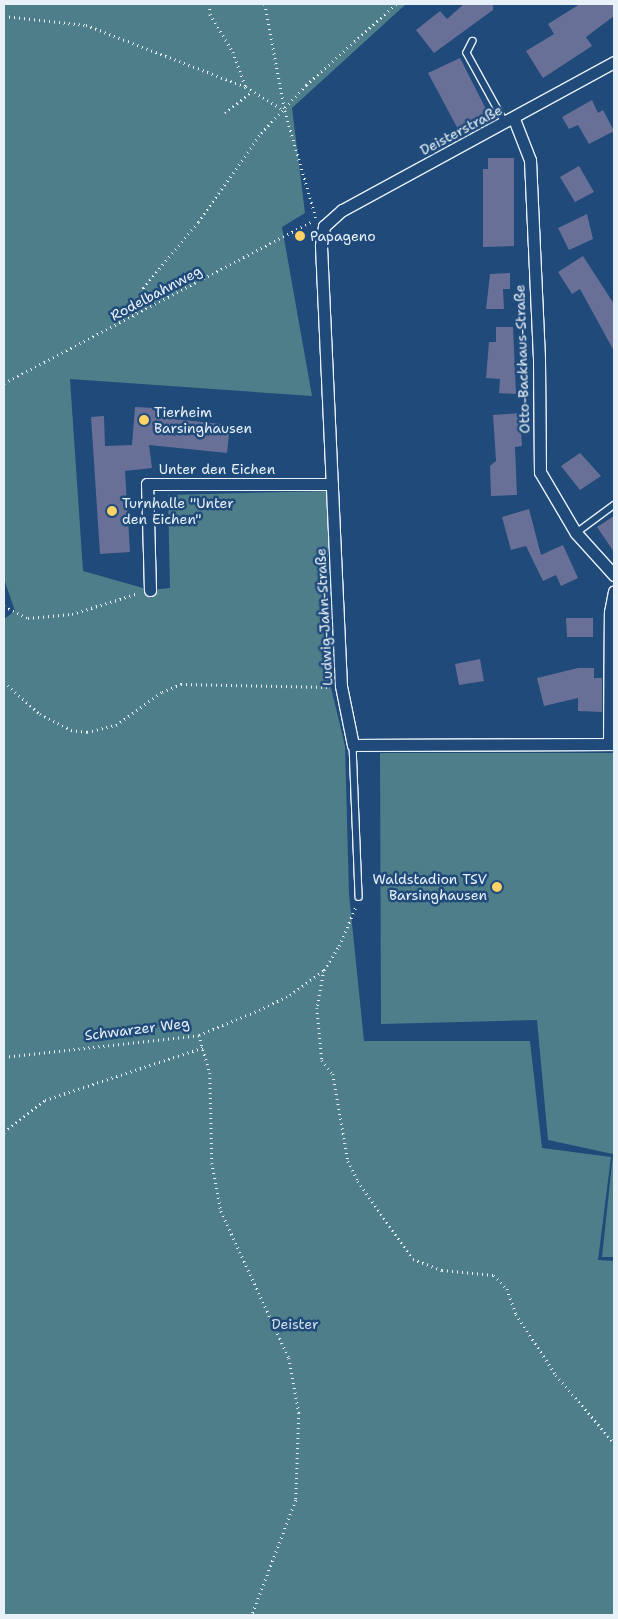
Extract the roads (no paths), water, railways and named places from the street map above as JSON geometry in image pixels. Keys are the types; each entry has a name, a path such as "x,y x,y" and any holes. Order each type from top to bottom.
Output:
{"street":[{"name":"Deisterstraße","path":"320,222 510,121 614,62"},
{"name":"Otto-Backhaus-Straße","path":"510,121 530,160 539,360 540,472 576,532 614,575"},
{"name":"Ludwig-Jahn-Straße","path":"320,222 322,326 332,484 341,686 353,745"},
{"name":"Unter den Eichen","path":"150,590 147,484 332,484"},
{"path":"353,745 612,744 610,612 614,591"}],"lane":[{"path":"473,41 467,53 510,121"},
{"path":"576,532 614,505"},
{"path":"353,745 359,898"}],"place":[{"name":"Papageno","path":"300,236"},
{"name":"Tierheim Barsinghausen","path":"144,420"},
{"name":"Turnhalle \"Unter den Eichen\"","path":"112,511"},
{"name":"Waldstadion TSV Barsinghausen","path":"497,887"}],"park label":[{"name":"Deister","path":"295,1324"}]}
